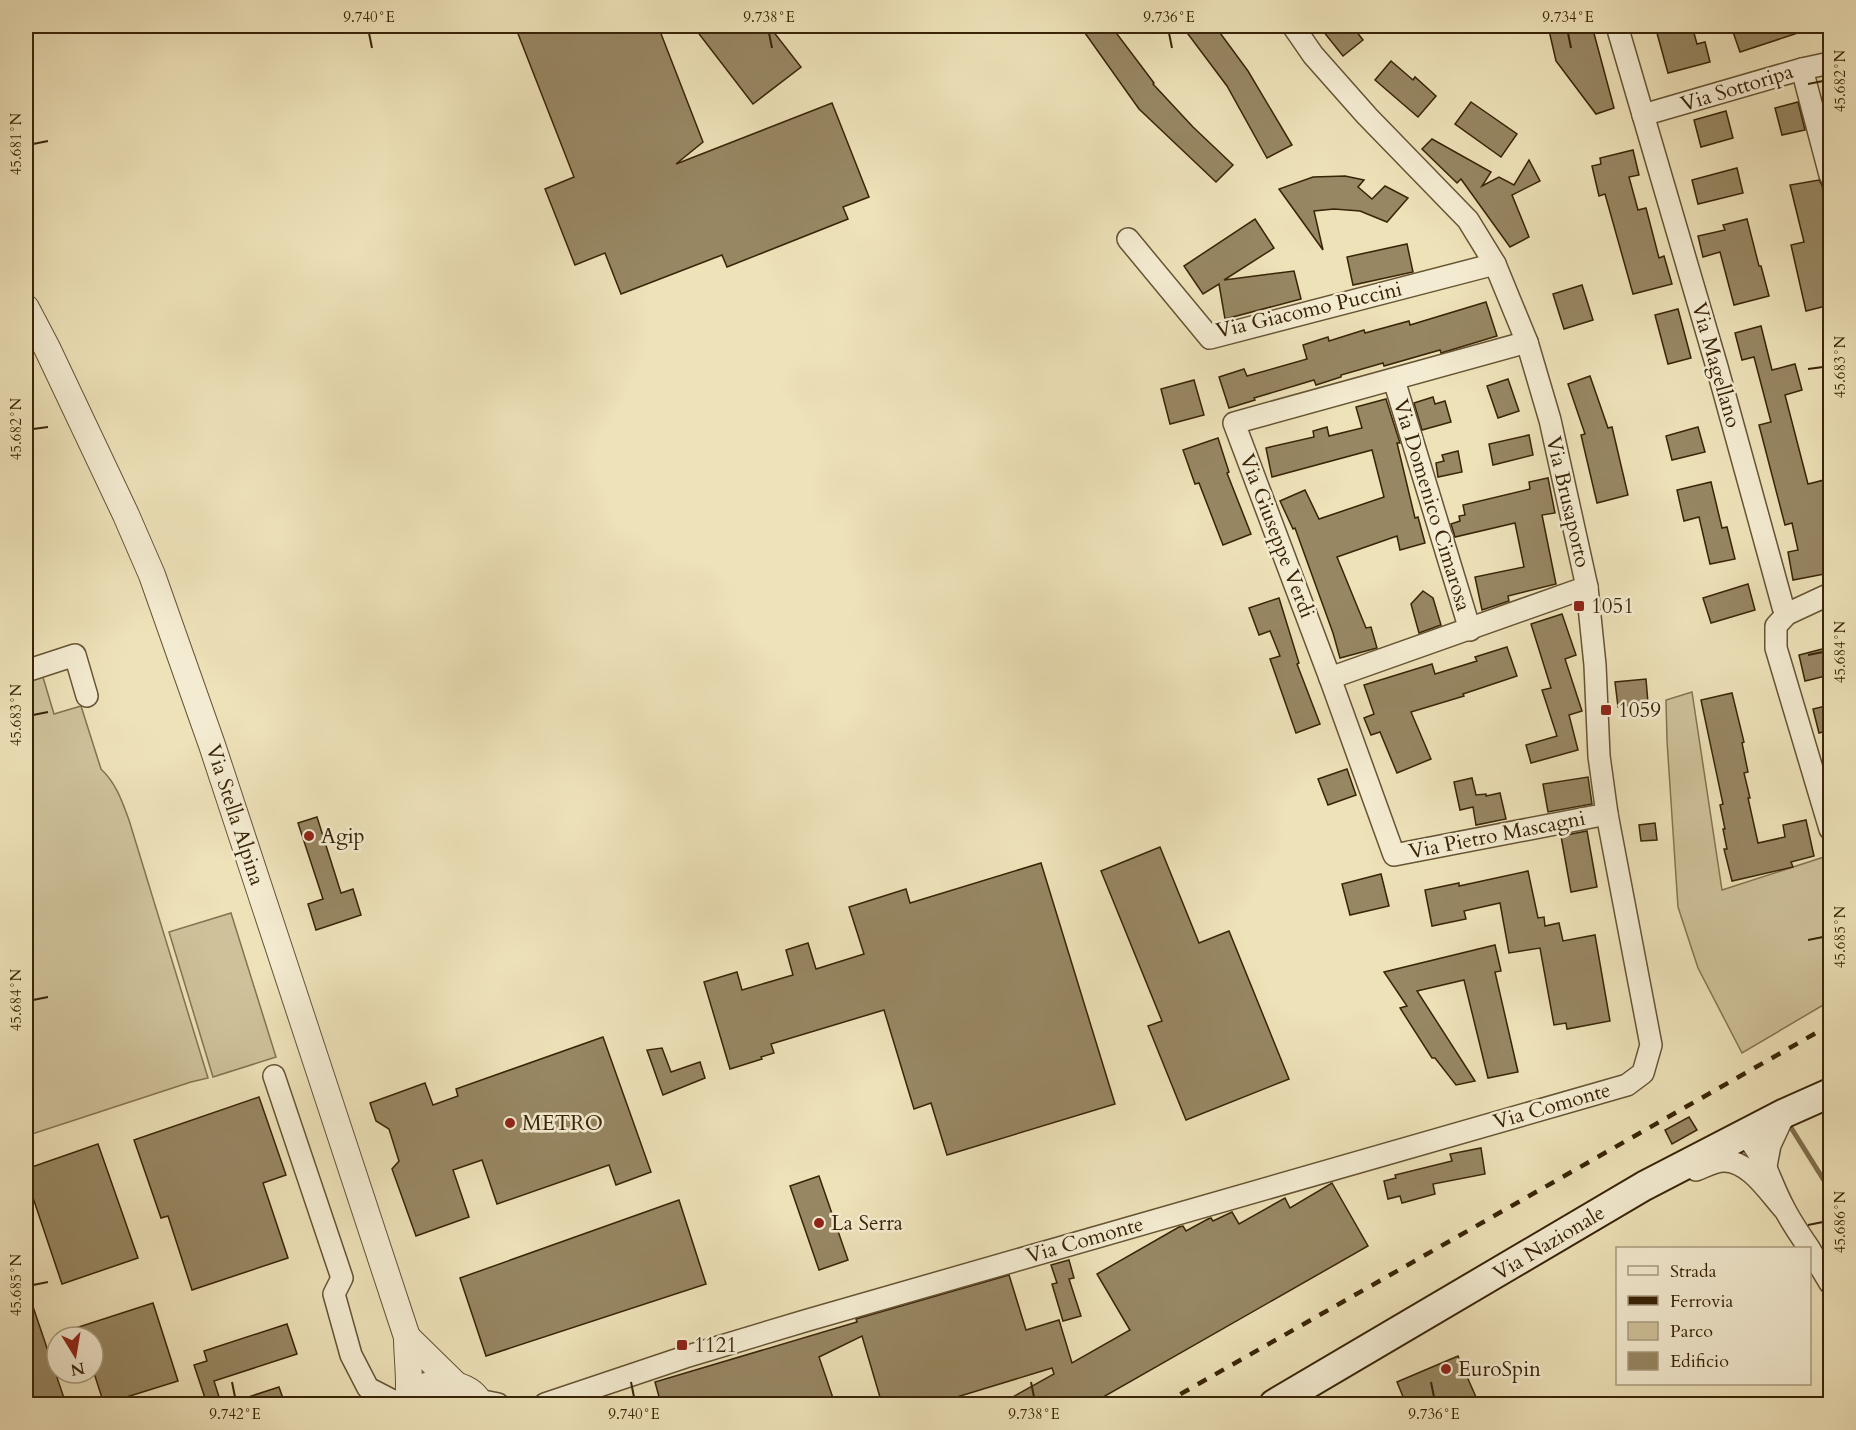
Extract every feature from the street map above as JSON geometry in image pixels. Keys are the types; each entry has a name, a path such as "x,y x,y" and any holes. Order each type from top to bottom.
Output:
{"main road":[{"name":"Via Nazionale","path":"1274,1404 1644,1186 1785,1113 1830,1093"}],"street":[{"name":"Via Brusaporto","path":"1293,26 1313,55 1366,116 1468,220 1495,264 1527,342 1550,420 1587,587 1599,756 1607,814 1651,1045 1642,1073 1627,1085"},
{"name":"Via Magellano","path":"1617,26 1717,367 1783,607 1787,614"},
{"name":"Via Sottoripa","path":"1643,115 1830,63"},
{"path":"1802,69 1830,176"},
{"name":"Via Giacomo Puccini","path":"1128,239 1210,338 1495,264"},
{"name":"Via Stella Alpina","path":"26,308 126,515 152,575 223,778 407,1337 410,1385 405,1404"},
{"name":"Via Giuseppe Verdi","path":"1330,678 1234,423 1527,342"},
{"name":"Via Domenico Cimarosa","path":"1394,380 1470,630"},
{"path":"1330,678 1587,587"},
{"path":"1830,594 1787,614 1776,626 1776,648 1830,829"},
{"path":"26,671 75,655 87,696"},
{"name":"Via Pietro Mascagni","path":"1330,678 1394,855 1607,814"},
{"path":"274,1076 342,1278 334,1294 351,1355 368,1388 405,1404 416,1392 425,1387 441,1383 456,1385"},
{"name":"Via Comonte","path":"545,1404 685,1357 819,1317 1627,1085"},
{"path":"1756,1168 1785,1113"},
{"path":"1744,1134 1753,1144 1756,1168 1808,1247"},
{"path":"1644,1186 1674,1180 1722,1161 1756,1168"},
{"path":"1811,1252 1830,1283"},
{"name":"Via Stella Alpina","path":"407,1337 456,1385 486,1403"}],"green space":[{"path":"42,674 54,714 81,706 101,769 115,786 121,799 208,1078 26,1136 26,679"},
{"path":"1692,692 1722,890 1824,857 1830,876 1830,1001 1742,1053 1698,968 1678,907 1666,700"},
{"path":"231,913 276,1057 213,1077 169,932"}],"building":[{"path":"515,26 658,26 703,142 676,164 832,103 869,197 843,207 848,219 727,267 722,255 621,294 605,253 575,265 545,189 574,177"},
{"path":"693,26 769,26 801,67 753,104"},
{"path":"1080,26 1111,26 1153,84 1233,165 1216,182 1139,109"},
{"path":"1182,26 1215,26 1248,71 1292,145 1267,158 1227,86"},
{"path":"1319,26 1352,26 1363,40 1343,56"},
{"path":"1548,26 1592,26 1614,108 1596,114 1556,61"},
{"path":"1655,26 1692,26 1697,44 1705,42 1710,62 1668,73"},
{"path":"1738,26 1809,26 1810,29 1740,52 1733,32 1739,30"},
{"path":"1391,61 1413,80 1415,77 1436,96 1418,117 1375,80"},
{"path":"1471,102 1517,134 1501,157 1455,124"},
{"path":"1798,102 1805,130 1782,135 1775,108"},
{"path":"1726,111 1733,138 1701,147 1694,120"},
{"path":"1432,139 1491,172 1482,186 1499,177 1514,185 1529,160 1540,181 1512,195 1529,237 1510,247 1461,179 1457,183 1422,149"},
{"path":"1633,150 1639,175 1629,177 1638,210 1646,208 1659,258 1664,256 1672,284 1633,294 1605,194 1599,196 1592,166 1601,164 1600,158"},
{"path":"1737,168 1743,193 1698,204 1692,180"},
{"path":"1345,176 1364,180 1358,187 1372,199 1385,186 1408,198 1387,222 1360,211 1334,209 1314,211 1323,250 1279,189 1313,177"},
{"path":"1819,180 1830,222 1830,305 1806,311 1791,245 1804,242 1790,185"},
{"path":"1255,219 1274,248 1224,280 1294,271 1301,299 1225,319 1219,284 1203,294 1184,266"},
{"path":"1747,219 1769,296 1734,305 1720,252 1703,257 1698,236 1725,230 1723,225"},
{"path":"1407,244 1413,272 1353,285 1347,257"},
{"path":"1582,285 1593,320 1564,329 1553,294"},
{"path":"1486,302 1497,336 1441,353 1440,350 1384,366 1383,363 1316,385 1314,380 1229,408 1219,377 1244,369 1247,376 1307,359 1303,345 1328,337 1329,341 1364,330 1365,333 1409,321 1410,325"},
{"path":"1678,309 1691,358 1668,364 1655,315"},
{"path":"1761,326 1772,370 1795,364 1802,390 1785,395 1808,484 1824,480 1830,505 1830,538 1828,539 1830,573 1793,580 1788,552 1798,550 1792,523 1785,525 1759,425 1771,422 1754,357 1742,360 1735,333"},
{"path":"1590,376 1608,428 1612,427 1628,495 1597,503 1581,435 1585,434 1568,384"},
{"path":"1508,379 1519,411 1498,418 1487,386"},
{"path":"1194,380 1204,415 1170,424 1161,389"},
{"path":"1433,397 1435,404 1445,401 1451,422 1422,430 1414,403"},
{"path":"1386,399 1400,443 1397,443 1415,518 1418,517 1425,543 1400,550 1397,536 1337,557 1366,628 1371,627 1377,648 1340,658 1295,528 1293,529 1280,501 1305,490 1319,519 1384,497 1372,450 1272,477 1266,448 1314,437 1313,431 1327,427 1329,436 1362,428 1356,407"},
{"path":"1698,427 1705,452 1672,460 1666,436"},
{"path":"1529,435 1533,455 1493,465 1489,444"},
{"path":"1218,438 1229,472 1227,473 1251,534 1223,545 1199,483 1195,484 1183,450"},
{"path":"1458,451 1462,472 1438,477 1436,463 1444,461 1442,455"},
{"path":"1548,478 1555,513 1542,515 1556,584 1508,596 1509,601 1482,610 1475,577 1524,567 1515,523 1455,537 1451,524 1460,521 1459,516 1465,515 1463,505 1530,489 1529,482"},
{"path":"1711,482 1722,528 1727,527 1735,559 1710,564 1699,517 1684,521 1677,490"},
{"path":"1748,584 1755,610 1711,623 1703,598"},
{"path":"1423,591 1433,598 1441,625 1419,633 1411,604"},
{"path":"1279,598 1299,663 1297,664 1320,724 1296,733 1270,659 1280,656 1270,631 1259,635 1249,608"},
{"path":"1562,614 1576,655 1565,659 1582,711 1569,715 1578,750 1531,763 1526,745 1557,736 1542,690 1551,688 1531,624"},
{"path":"1507,647 1517,676 1463,694 1464,696 1411,712 1431,759 1397,773 1380,732 1371,735 1364,718 1374,714 1364,685 1432,664 1435,674 1477,661 1475,657"},
{"path":"1830,647 1830,675 1805,681 1799,655"},
{"path":"1646,679 1648,703 1618,707 1615,682"},
{"path":"1732,693 1744,742 1742,743 1748,772 1744,773 1758,843 1785,837 1783,825 1806,820 1814,856 1791,862 1793,867 1732,881 1724,849 1727,849 1720,805 1723,804 1701,700"},
{"path":"1830,705 1830,730 1819,733 1813,709"},
{"path":"1347,769 1356,795 1328,805 1318,779"},
{"path":"1588,777 1592,804 1548,812 1543,784"},
{"path":"1472,778 1476,795 1486,794 1486,796 1500,793 1506,819 1476,825 1473,807 1460,810 1454,782"},
{"path":"317,817 341,893 353,889 361,915 316,930 308,904 323,899 298,823"},
{"path":"1655,823 1657,840 1641,841 1639,825"},
{"path":"1587,831 1597,887 1571,892 1561,836"},
{"path":"1160,847 1199,943 1229,931 1289,1079 1186,1120 1148,1026 1162,1021 1101,871"},
{"path":"1041,863 1115,1104 947,1155 931,1103 914,1109 884,1010 771,1044 774,1053 730,1069 704,982 737,972 742,990 793,975 786,950 808,943 816,969 864,954 849,907 906,889 910,903"},
{"path":"1528,871 1538,918 1544,917 1545,926 1559,923 1563,941 1595,935 1610,1021 1567,1029 1566,1023 1554,1025 1540,948 1509,953 1500,903 1464,911 1466,919 1432,926 1425,890 1459,883 1459,886"},
{"path":"1381,874 1389,906 1350,915 1342,884"},
{"path":"1495,945 1501,971 1495,972 1518,1072 1488,1078 1464,980 1417,991 1475,1081 1456,1085 1435,1058 1432,1058 1400,1008 1407,1006 1384,972"},
{"path":"603,1037 651,1172 616,1185 609,1165 497,1204 482,1160 453,1170 469,1217 416,1236 392,1169 399,1161 389,1129 376,1121 370,1103 425,1083 433,1105 458,1096 456,1089"},
{"path":"662,1048 671,1072 700,1062 705,1078 663,1095 647,1050"},
{"path":"259,1097 286,1175 263,1183 288,1258 192,1290 168,1216 161,1218 134,1140"},
{"path":"1689,1117 1697,1130 1672,1144 1665,1130"},
{"path":"98,1144 138,1258 62,1284 26,1177 26,1169"},
{"path":"1481,1148 1485,1174 1433,1184 1435,1194 1402,1203 1400,1196 1388,1199 1384,1181 1396,1178 1395,1175 1452,1161 1450,1154"},
{"name":"La Serra","path":"819,1176 848,1260 819,1270 790,1186"},
{"path":"1332,1183 1368,1246 1091,1404 1000,1404 1054,1374 1052,1368 934,1404 882,1404 862,1336 819,1357 835,1404 661,1404 655,1382 857,1322 856,1319 1009,1275 1026,1330 1059,1320 1072,1363 1130,1330 1097,1274 1179,1227 1183,1226 1186,1231 1208,1219 1211,1218 1213,1221 1232,1212 1239,1224 1285,1198 1290,1208"},
{"path":"679,1200 706,1284 486,1356 460,1278"},
{"path":"1069,1260 1074,1278 1069,1279 1081,1316 1063,1321 1052,1284 1057,1283 1051,1265"},
{"path":"26,1292 28,1292 45,1342 45,1385 60,1385 66,1404 26,1404"},
{"path":"153,1303 178,1381 104,1404 98,1385 105,1385 105,1325 85,1325"},
{"path":"287,1324 297,1354 214,1381 220,1400 207,1404 194,1365 207,1361 204,1351"},
{"name":"EuroSpin","path":"1458,1356 1479,1404 1406,1404 1397,1382"},
{"path":"279,1387 285,1404 233,1404 233,1402"}],"waterway":[{"path":"1790,1126 1830,1190"}],"railway":[{"path":"1163,1404 1830,1025"}],"place":[{"name":"1051","path":"1579,606"},
{"name":"1059","path":"1606,710"},
{"name":"Agip","path":"309,836"},
{"name":"METRO","path":"510,1123"},
{"name":"La Serra","path":"819,1223"},
{"name":"1121","path":"682,1345"},
{"name":"EuroSpin","path":"1446,1369"}]}
